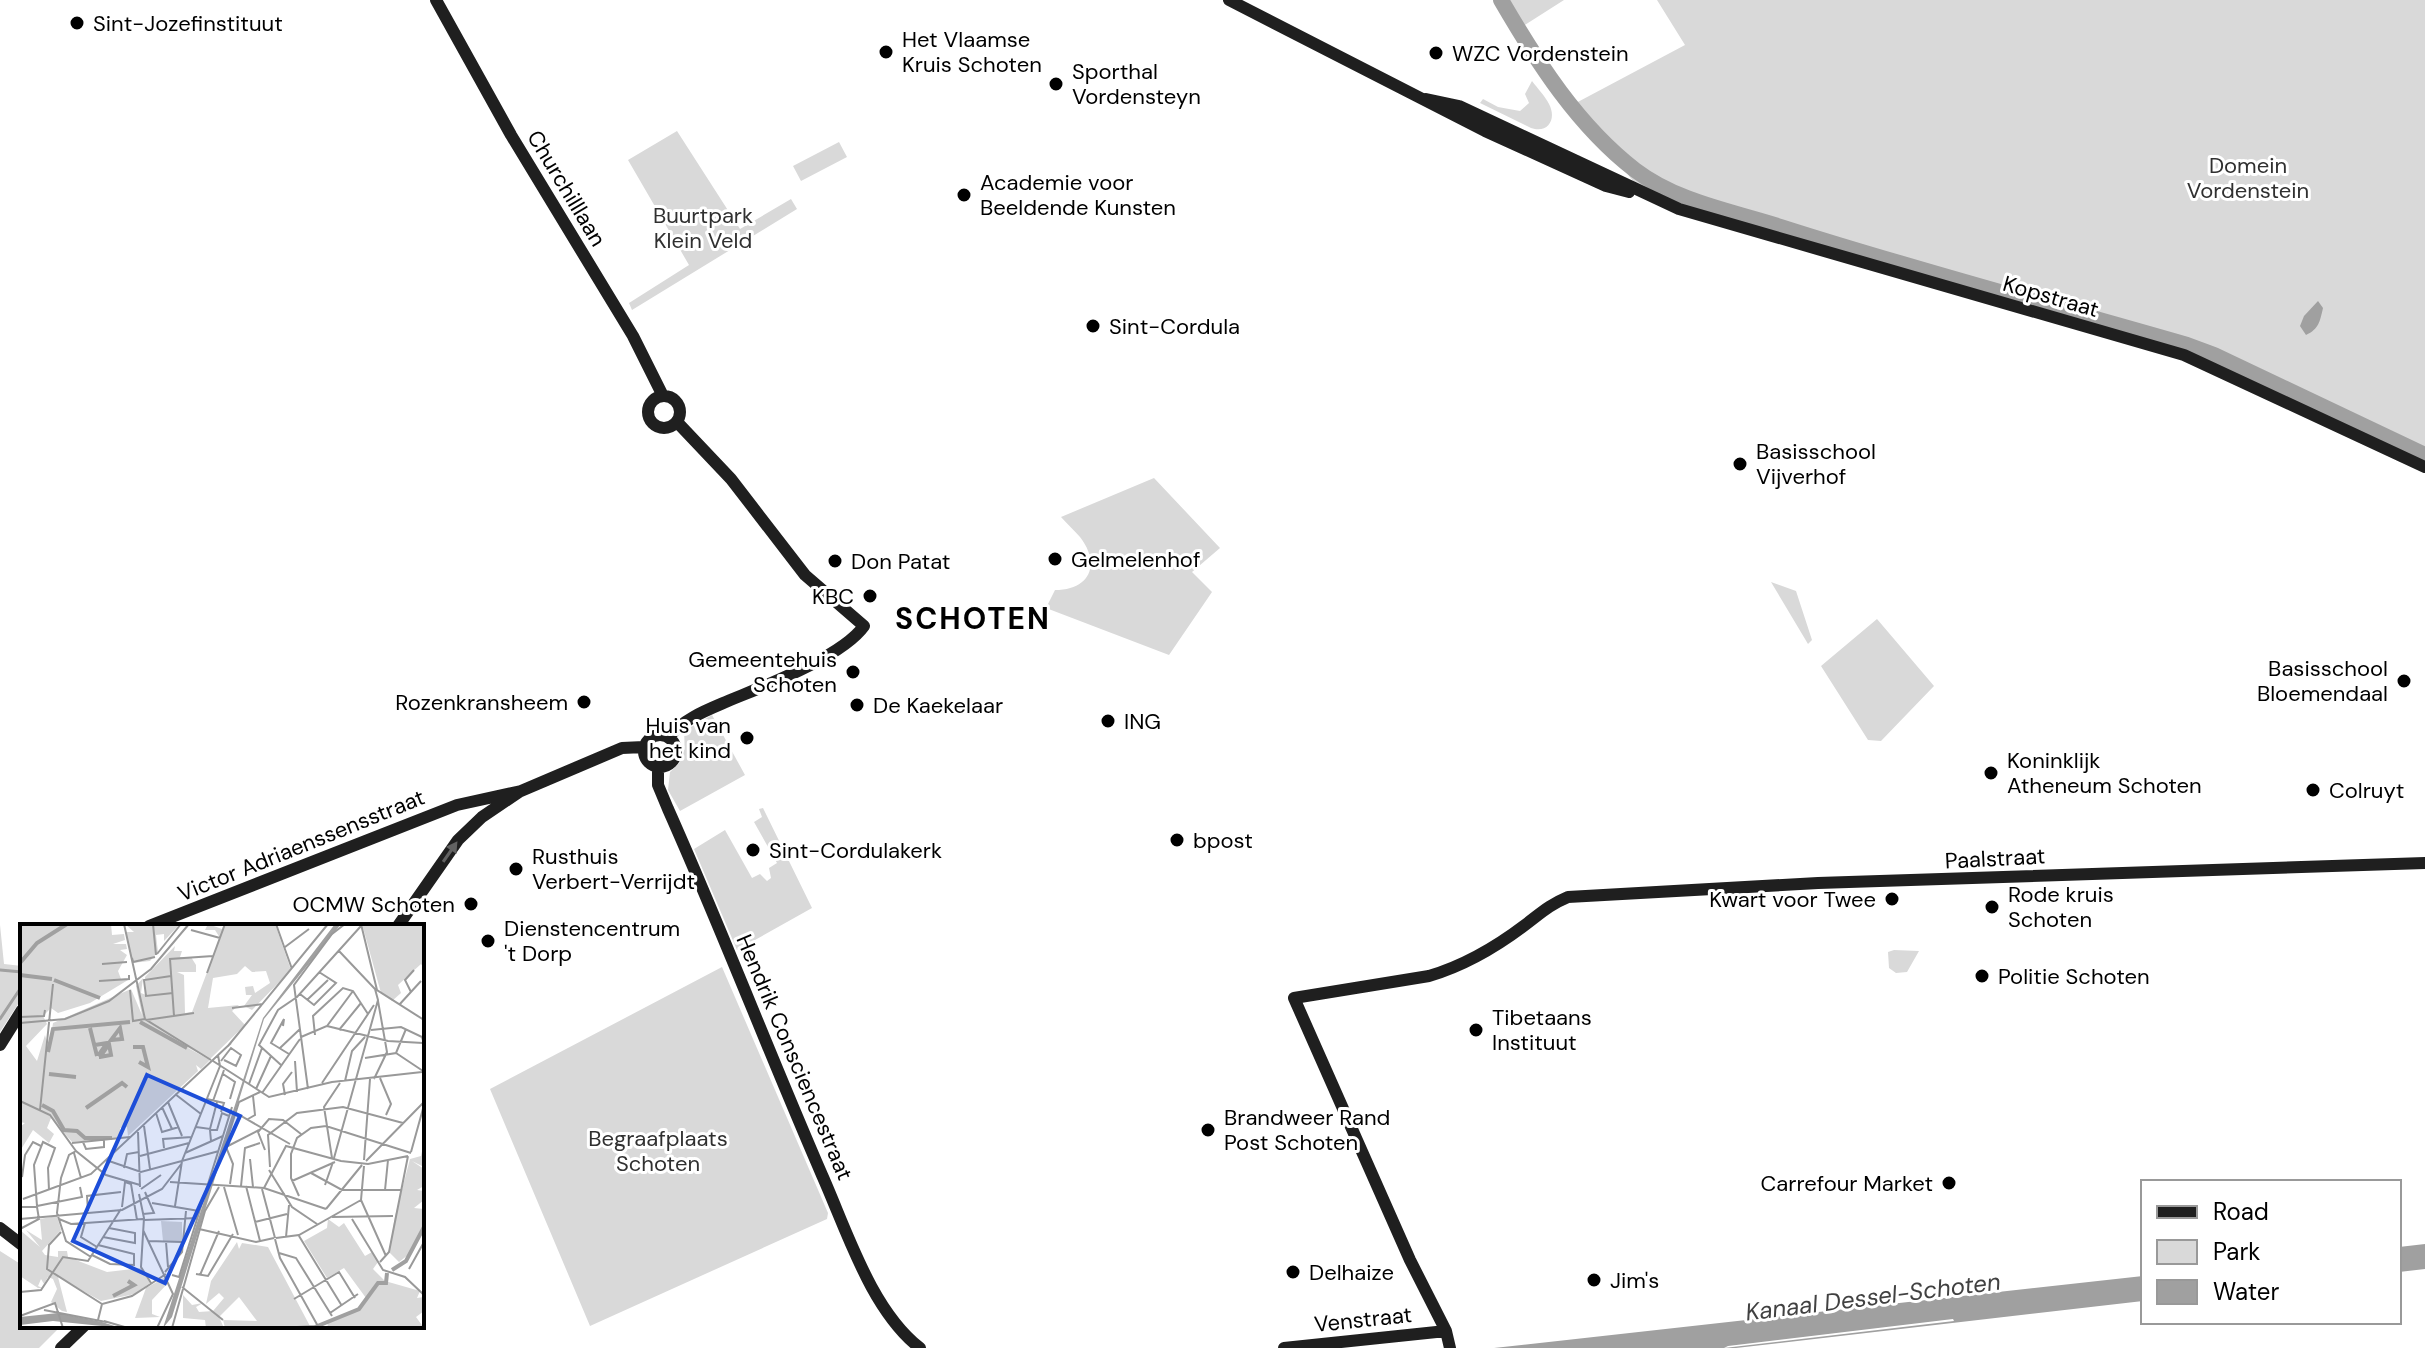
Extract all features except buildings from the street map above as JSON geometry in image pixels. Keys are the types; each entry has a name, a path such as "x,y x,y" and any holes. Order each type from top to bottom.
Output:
{"street":[{"name":"Churchilllaan","path":"436,0 511,135 633,336 663,396"},
{"name":"Kopstraat","path":"1221,0 1234,3 1426,99 1459,106 1652,199 1711,220 2184,355 2425,467"},
{"path":"663,396 671,398 679,406 677,422 668,428 656,427 649,418 651,403 663,396"},
{"path":"399,924 458,840 482,817 521,791 622,748 644,747 654,736 669,737 685,722 837,650 856,637 864,626 805,575 731,479 677,422"},
{"path":"644,747 645,758 658,767 669,765 675,757 676,746 669,737"},
{"name":"Hendrik Consciencestraat","path":"658,767 658,785 850,1238 883,1309 901,1332 920,1348"},
{"name":"Victor Adriaenssensstraat","path":"154,924 467,801 521,791"},
{"name":"Paalstraat","path":"1449,1341 1294,998 1450,970 1509,936 1546,906 1568,897 1818,883 2425,863"},
{"path":"0,1045 20,1013"},
{"path":"0,1228 20,1243"},
{"path":"61,1348 82,1328"},
{"name":"Venstraat","path":"1284,1348 1449,1341"}],"green space":[{"path":"1495,0 1564,0 1512,33"},
{"name":"Domein Vordenstein","path":"1657,0 2425,0 2425,455 2214,358 1636,185 1574,104 1685,45"},
{"path":"1532,81 1551,110 1551,120 1542,129 1531,128 1480,103 1483,99 1498,107 1520,111 1529,103 1525,94"},
{"name":"Buurtpark Klein Veld","path":"677,131 740,229 791,199 797,209 632,310 629,303 689,265 628,160"},
{"path":"839,142 847,157 801,181 793,166"},
{"path":"1154,478 1220,548 1192,572 1212,592 1169,655 1046,608 1055,590 1077,586 1091,566 1080,537 1061,517"},
{"path":"1771,582 1796,591 1812,640 1808,644"},
{"path":"1877,619 1934,686 1881,741 1868,740 1821,666"},
{"path":"712,715 745,775 680,811 668,790 670,772 683,754 684,731"},
{"path":"763,808 812,908 737,950 694,849 725,830 752,878 760,874 767,881 771,878 769,868 777,863 754,822 762,817 759,809"},
{"path":"0,925 4,964 20,966 20,1001 0,1032"},
{"path":"1919,951 1907,972 1896,973 1889,968 1888,952"},
{"name":"Begraafplaats Schoten","path":"722,967 828,1213 827,1219 590,1326 490,1089"},
{"path":"0,1251 20,1264 20,1328 59,1328 39,1348 0,1348"}],"water":[{"path":"2318,301 2323,308 2320,321 2306,335 2300,326 2304,316"},
{"path":"2425,1244 2425,1269 2401,1272 2401,1247"},
{"path":"2141,1276 2141,1301 1736,1348 1494,1348"}],"pier":[{"path":"1954,1321 1724,1348 1728,1346"}],"waterway":[{"path":"1501,0 1560,92 1595,134 1635,170 1668,190 1882,258 2187,345 2425,455"},
{"path":"0,970 20,972"},
{"path":"0,1019 20,989"}],"place":[{"name":"Sint-Jozefinstituut","path":"77,23"},
{"name":"Het Vlaamse Kruis Schoten","path":"886,52"},
{"name":"WZC Vordenstein","path":"1436,53"},
{"name":"Sporthal Vordensteyn","path":"1056,84"},
{"name":"Academie voor Beeldende Kunsten","path":"964,195"},
{"name":"Sint-Cordula","path":"1093,326"},
{"name":"Basisschool Vijverhof","path":"1740,464"},
{"name":"Gelmelenhof","path":"1055,559"},
{"name":"Don Patat","path":"835,561"},
{"name":"KBC","path":"870,596"},
{"name":"Gemeentehuis Schoten","path":"853,672"},
{"name":"Basisschool Bloemendaal","path":"2404,681"},
{"name":"Rozenkransheem","path":"584,702"},
{"name":"De Kaekelaar","path":"857,705"},
{"name":"ING","path":"1108,721"},
{"name":"Huis van het kind","path":"747,738"},
{"name":"Koninklijk Atheneum Schoten","path":"1991,773"},
{"name":"Colruyt","path":"2313,790"},
{"name":"bpost","path":"1177,840"},
{"name":"Sint-Cordulakerk","path":"753,850"},
{"name":"Rusthuis Verbert-Verrijdt","path":"516,869"},
{"name":"Kwart voor Twee","path":"1892,899"},
{"name":"OCMW Schoten","path":"471,904"},
{"name":"Rode kruis Schoten","path":"1992,907"},
{"name":"Dienstencentrum 't Dorp","path":"488,941"},
{"name":"Politie Schoten","path":"1982,976"},
{"name":"Tibetaans Instituut","path":"1476,1030"},
{"name":"Brandweer Rand Post Schoten","path":"1208,1130"},
{"name":"Carrefour Market","path":"1949,1183"},
{"name":"Delhaize","path":"1293,1272"},
{"name":"Jim's","path":"1594,1280"}],"district":[{"name":"SCHOTEN","path":"973,619"}],"water label":[{"name":"Kanaal Dessel-Schoten","path":"1873,1297"}]}
